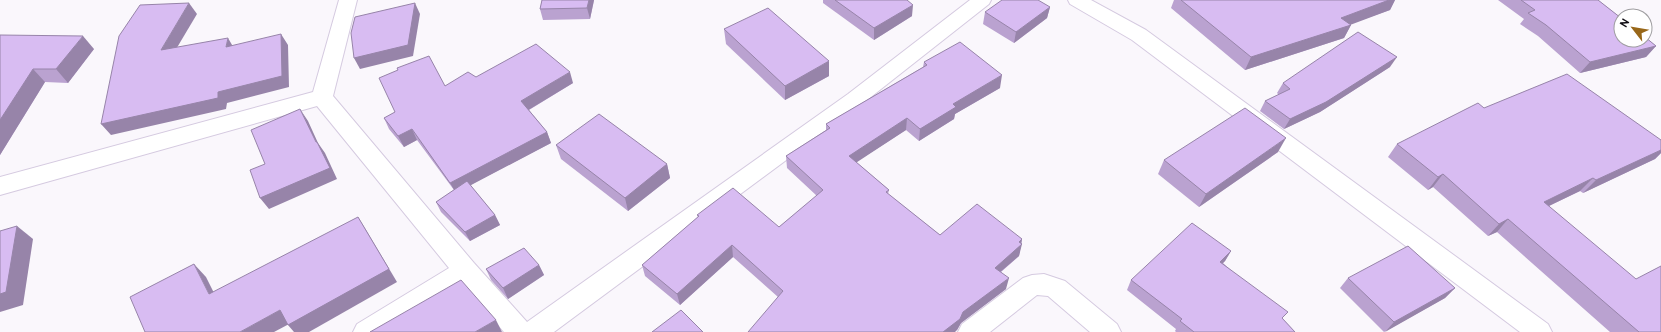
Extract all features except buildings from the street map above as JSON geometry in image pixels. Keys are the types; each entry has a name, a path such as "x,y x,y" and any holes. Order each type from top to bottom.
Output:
{"street":[{"path":"322,96 348,0"},
{"path":"534,332 855,98 982,0"},
{"path":"1077,0 1138,35 1539,332"},
{"path":"0,186 322,96"},
{"path":"322,96 465,270 520,332"},
{"path":"366,332 465,270"},
{"path":"971,332 1032,285 1044,284 1056,288 1108,332"}]}
